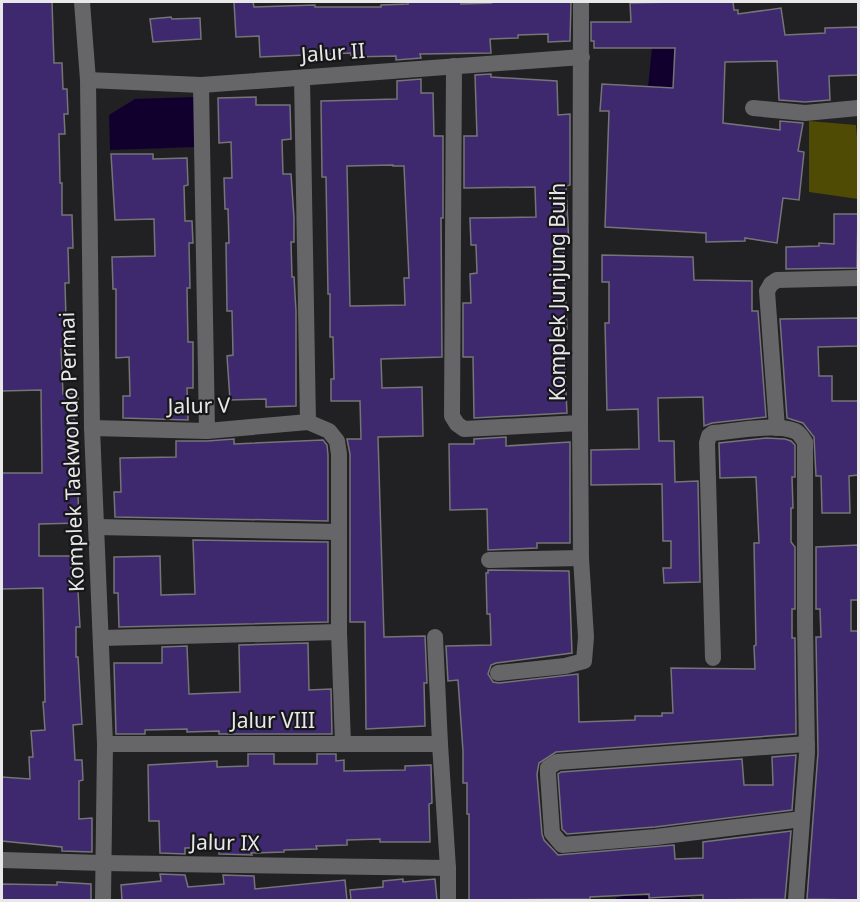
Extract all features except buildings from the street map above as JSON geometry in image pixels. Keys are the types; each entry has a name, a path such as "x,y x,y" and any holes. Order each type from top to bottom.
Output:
{"street":[{"name":"Komplek Taekwondo Permai","path":"82,2 88,80 92,428 105,744 103,900"},
{"name":"Komplek Junjung Buih","path":"454,66 452,416 464,429 580,423 581,2"},
{"name":"Jalur II","path":"88,80 201,85 582,57"},
{"path":"302,78 308,422 328,431 337,441 339,454 339,632 344,744"},
{"path":"201,85 207,431"},
{"path":"753,108 805,113 858,108"},
{"path":"777,428 767,291 777,280 858,278"},
{"name":"Jalur V","path":"92,428 207,431 308,422"},
{"path":"498,673 565,666 584,661 586,637 581,558 580,423"},
{"path":"713,658 707,443 709,436 713,433 777,428 795,431 805,442 807,744 796,900"},
{"path":"96,527 338,532"},
{"path":"489,560 581,558"},
{"path":"101,638 339,632"},
{"path":"435,637 448,900"},
{"name":"Jalur VIII","path":"105,744 440,744"},
{"path":"802,819 562,845 552,833 548,768 556,762 807,744"},
{"name":"Jalur IX","path":"2,860 448,868"},
{"path":"791,900 801,900"}],"shaded area":[{"path":"194,97 196,147 110,150 109,115 135,99"},
{"path":"809,121 856,125 858,199 809,192"}],"waterway":[{"path":"679,108 664,93 669,44 703,45 702,2"},
{"path":"618,900 625,898 689,900"}]}
